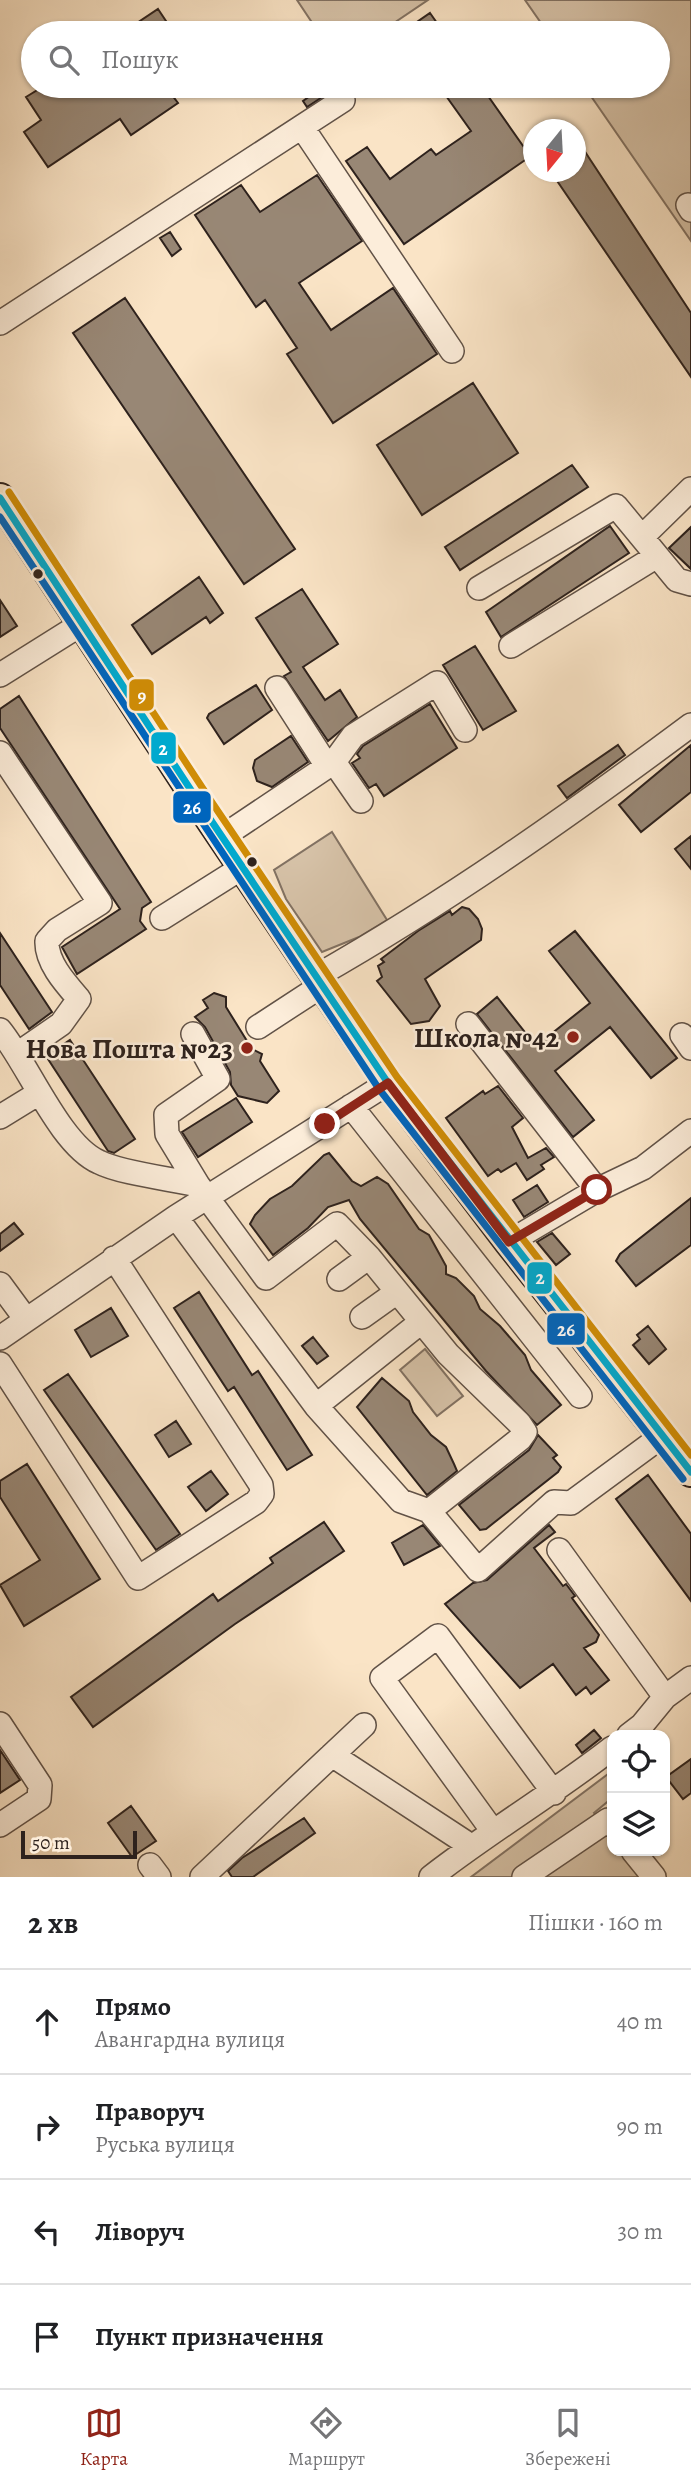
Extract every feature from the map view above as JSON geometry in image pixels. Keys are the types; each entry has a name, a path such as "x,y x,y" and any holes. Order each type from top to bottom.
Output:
{"main road":[{"path":"0,498 222,837 388,1083 509,1242 691,1471"}],"street":[{"path":"0,323 343,100"},
{"path":"302,127 452,351"},
{"path":"642,537 691,489"},
{"path":"479,588 617,506 677,580 691,584"},
{"path":"511,646 657,556"},
{"path":"0,674 83,623"},
{"path":"222,837 330,764 353,736 437,683 465,730"},
{"path":"277,688 330,764 361,801"},
{"path":"258,1027 318,981 533,842 691,725"},
{"path":"0,753 100,903 57,930 47,941 46,952 79,999 61,1024 19,1053"},
{"path":"162,918 243,867"},
{"path":"468,1024 597,1190"},
{"path":"0,1030 19,1053 39,1093 79,1148 99,1163 203,1192"},
{"path":"193,1034 218,1079 166,1115 167,1134 203,1192 266,1278 337,1224 369,1257 421,1322 525,1432 520,1439 429,1511"},
{"path":"0,1338 25,1318 176,1217 203,1192 388,1083"},
{"path":"0,1117 39,1093"},
{"path":"351,1106 580,1396"},
{"path":"509,1242 597,1190 643,1168 691,1131"},
{"path":"176,1217 316,1406 401,1501 429,1511 478,1570 554,1502 571,1503 662,1436"},
{"path":"339,1279 369,1257"},
{"path":"0,1364 138,1578 256,1502 262,1494 261,1485 114,1258"},
{"path":"2,1290 25,1318"},
{"path":"362,1317 397,1292"},
{"path":"316,1406 421,1322"},
{"path":"559,1550 665,1697"},
{"path":"492,1830 382,1678 438,1636 554,1793"},
{"path":"636,1730 665,1697 691,1678"},
{"path":"0,1724 40,1785 39,1798 0,1825"},
{"path":"202,1877 364,1725"},
{"path":"431,1877 492,1830 554,1793 607,1752"},
{"path":"332,1755 471,1846"},
{"path":"524,1877 607,1821"},
{"path":"636,1856 648,1875"}],"shaded area":[{"path":"297,0 428,0 397,21 311,21"},
{"path":"525,0 691,0 691,241 592,98 670,98 670,21 540,21"},
{"path":"332,832 387,920 359,937 322,952 286,899 274,870"},
{"path":"425,1349 463,1396 437,1416 400,1370"},
{"path":"607,1775 607,1802 594,1813 607,1830 607,1856 627,1856 643,1877 471,1877"}],"building":[{"path":"158,9 166,21 140,21"},
{"path":"430,13 436,21 418,21"},
{"path":"27,98 174,98 178,103 131,135 120,119 48,167 24,132 41,120"},
{"path":"307,98 321,98 307,107 303,101"},
{"path":"448,98 489,98 523,146 523,161 404,244 346,161 367,147 390,179 431,149 436,155 471,131"},
{"path":"586,153 691,313 691,377 558,182 586,182"},
{"path":"317,175 362,241 299,283 331,330 393,288 437,354 333,423 287,354 297,348 265,300 256,307 195,215 241,185 260,212"},
{"path":"170,232 181,249 172,256 160,238"},
{"path":"125,298 295,549 244,584 73,333"},
{"path":"473,383 518,453 422,515 377,445"},
{"path":"572,465 588,487 460,570 445,547"},
{"path":"610,526 629,553 501,637 486,612"},
{"path":"691,527 691,569 669,548"},
{"path":"199,577 223,613 210,623 206,617 152,654 132,625"},
{"path":"302,589 338,644 303,667 325,700 340,690 357,717 328,741 284,676 291,672 256,618"},
{"path":"0,600 17,626 0,637"},
{"path":"475,646 516,711 483,730 443,665"},
{"path":"256,685 272,710 224,744 207,718 209,714"},
{"path":"19,696 151,902 142,908 140,921 146,929 77,974 62,947 120,909 0,728 0,709"},
{"path":"430,704 457,748 384,796 376,784 369,788 352,763 360,758 357,754 363,746"},
{"path":"291,736 308,762 272,787 257,781 253,768 255,760"},
{"path":"618,745 625,755 567,798 558,786"},
{"path":"691,745 691,792 641,832 619,805"},
{"path":"691,836 691,869 675,849"},
{"path":"462,907 469,909 478,919 482,929 481,940 425,979 440,1006 429,1021 411,1024 377,981 382,977 378,966 384,962 381,959 418,931 450,911 452,915"},
{"name":"Школа №42","path":"575,931 677,1058 651,1078 610,1027 555,1071 594,1120 573,1137 477,1014 497,997 536,1046 590,1003 549,951"},
{"path":"0,933 52,1012 29,1029 0,985"},
{"path":"214,993 226,997 226,1007 252,1049 262,1054 260,1061 279,1091 267,1103 238,1096 231,1085 230,1072 205,1027 195,1017 208,1008 203,1000"},
{"path":"70,1040 135,1139 114,1153 108,1151 46,1056"},
{"path":"498,1086 523,1118 512,1127 528,1158 546,1148 554,1157 541,1165 544,1169 527,1180 516,1163 501,1172 498,1169 488,1176 446,1118 483,1091 485,1094"},
{"path":"236,1098 252,1122 198,1157 182,1132"},
{"path":"329,1153 352,1181 361,1186 377,1177 388,1184 419,1229 429,1235 446,1266 446,1274 456,1278 474,1296 480,1309 500,1326 525,1355 531,1370 561,1405 537,1425 486,1371 360,1219 349,1200 328,1207 308,1228 273,1255 250,1224 270,1199 292,1186"},
{"path":"537,1185 548,1202 524,1217 513,1200"},
{"path":"691,1198 691,1245 636,1286 616,1261 620,1254"},
{"path":"14,1223 23,1234 0,1251 0,1234"},
{"path":"552,1233 570,1254 556,1265 537,1242"},
{"path":"199,1292 252,1375 258,1371 312,1455 287,1470 234,1387 228,1391 174,1308"},
{"path":"111,1308 128,1336 91,1357 75,1330"},
{"path":"648,1326 666,1349 649,1364 633,1345 640,1339 637,1335"},
{"path":"313,1337 328,1356 317,1364 302,1346"},
{"path":"68,1374 180,1534 156,1550 44,1390"},
{"path":"382,1378 409,1401 413,1412 431,1435 446,1447 457,1471 427,1495 357,1407"},
{"path":"176,1421 191,1444 169,1457 155,1435"},
{"path":"538,1435 557,1455 553,1458 561,1467 558,1472 486,1529 480,1530 459,1505 529,1450"},
{"path":"27,1464 100,1579 24,1626 0,1585 40,1560 0,1497 0,1481"},
{"path":"211,1471 228,1494 206,1511 188,1487"},
{"path":"648,1475 691,1534 691,1601 616,1499"},
{"path":"324,1522 344,1551 235,1624 93,1727 71,1697 213,1594 218,1601 273,1563 270,1558"},
{"path":"423,1525 440,1546 404,1565 392,1543"},
{"path":"549,1525 555,1532 534,1548 563,1586 566,1584 575,1596 572,1598 599,1635 596,1642 584,1648 609,1680 591,1694 586,1687 576,1695 553,1664 520,1688 445,1604 473,1583 487,1580"},
{"path":"594,1730 601,1738 582,1753 576,1745"},
{"path":"0,1750 20,1780 0,1793"},
{"path":"691,1759 691,1793 683,1799 670,1782 670,1774"},
{"path":"131,1806 156,1841 132,1857 108,1823"},
{"path":"304,1818 315,1833 253,1877 232,1877 228,1871 242,1858"}],"transit line":[{"name":"9","path":"9,492 211,801 397,1077 691,1455"},
{"name":"2","path":"0,498 202,807 388,1083 691,1472"},
{"name":"26","path":"0,517 379,1089 683,1479"}],"place":[{"name":"Школа №42","path":"573,1037"},
{"name":"Нова Пошта №23","path":"247,1048"}],"route":[{"path":"325,1124 388,1083 509,1242 597,1190"}]}
